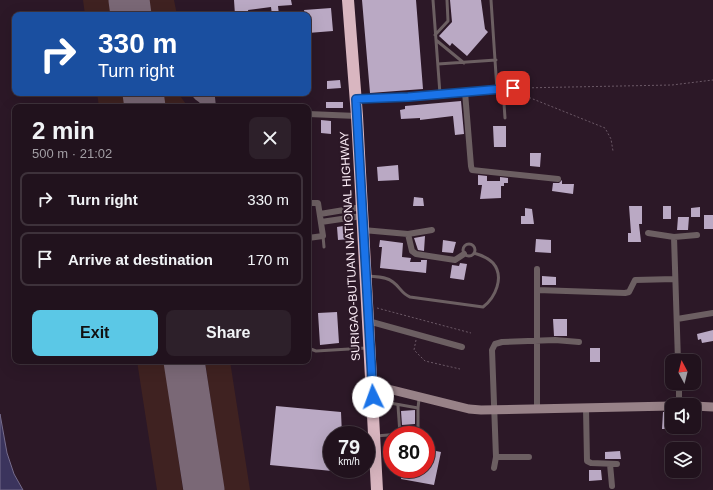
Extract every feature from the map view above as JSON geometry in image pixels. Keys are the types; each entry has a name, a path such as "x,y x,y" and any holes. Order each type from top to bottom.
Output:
{"highway":[{"name":"SURIGAO-BUTUAN NATIONAL HIGHWAY","path":"348,0 356,99 374,426"},
{"name":"SURIGAO-BUTUAN NATIONAL HIGHWAY","path":"375,454 377,490"}],"street":[{"path":"356,99 408,97 505,89"},
{"path":"465,92 472,170 558,179"},
{"path":"311,114 357,116"},
{"path":"311,203 318,203 323,236 311,238"},
{"path":"320,214 362,212"},
{"path":"321,222 362,212"},
{"path":"363,230 408,234 432,230"},
{"path":"648,233 674,237 697,234"},
{"path":"408,234 410,248 416,254 455,260 464,254"},
{"path":"674,237 678,354"},
{"path":"537,408 536,341 538,269"},
{"path":"537,290 625,293 629,292 635,280 675,279"},
{"path":"677,319 713,313"},
{"path":"368,321 462,347"},
{"path":"494,468 496,457 492,350 495,344 502,342 555,340 579,342"},
{"path":"372,385 468,409 494,410 665,406"},
{"path":"701,406 713,407"},
{"path":"586,408 587,461 590,463 614,464 612,486"},
{"path":"496,457 529,457"}],"lane":[{"path":"433,0 440,94"},
{"path":"435,35 448,21 447,0"},
{"path":"491,0 496,60 505,89 505,118"},
{"path":"435,40 464,63"},
{"path":"438,64 496,60"},
{"path":"323,236 324,247"},
{"path":"365,276 384,277 393,282 404,294 410,297 483,307 490,302 497,291 498,276 493,264 485,257 474,253 469,256 464,254 463,249 467,244 473,246 474,253"},
{"path":"311,349 316,351 370,348"},
{"path":"388,389 390,403"},
{"path":"418,426 419,396"},
{"path":"373,397 398,406 418,408"},
{"path":"398,406 399,426"}],"path":[{"path":"505,89 560,86 672,85 713,80"},
{"path":"505,89 605,128 613,143 613,151"},
{"path":"367,306 471,333"},
{"path":"418,334 414,350 417,355 425,361 460,369"}],"shaded area":[{"path":"83,0 112,0 114,12 85,12"},
{"path":"144,0 174,0 176,12 146,12"},
{"path":"97,96 126,96 128,104 99,104"},
{"path":"158,96 180,96 186,104 160,104"},
{"path":"137,364 164,364 183,490 157,490"},
{"path":"205,364 230,364 250,490 224,490"},
{"path":"0,414 7,453 14,474 23,490 0,490"}],"building":[{"path":"234,0 291,0 292,5 278,6 279,12 272,12 271,7 248,10 248,12 235,12"},
{"path":"362,0 416,0 423,89 370,93"},
{"path":"450,0 481,0 485,29 488,32 467,56 452,43 450,46 439,36 452,22"},
{"path":"331,8 333,31 311,33 311,12 304,12 304,10"},
{"path":"340,80 341,88 327,89 327,81"},
{"path":"461,101 464,134 455,135 453,116 420,120 420,118 401,119 400,110 405,109 405,106"},
{"path":"326,102 343,102 343,108 326,108"},
{"path":"321,120 331,121 331,134 321,133"},
{"path":"493,126 506,126 506,147 494,147"},
{"path":"530,153 541,153 540,167 530,166"},
{"path":"398,165 399,180 378,181 377,167"},
{"path":"478,175 487,176 487,181 500,181 500,177 508,178 508,183 504,183 504,186 501,186 501,198 480,199 482,185 478,185"},
{"path":"562,180 562,184 574,184 573,194 552,191 553,183 559,183"},
{"path":"414,197 423,198 424,206 413,206"},
{"path":"629,206 642,206 642,224 639,224 641,242 628,242 628,233 631,233"},
{"path":"663,206 671,206 671,219 663,219"},
{"path":"700,207 700,217 691,217 691,208"},
{"path":"525,208 532,209 534,224 521,224 521,216 525,216"},
{"path":"704,215 713,215 713,229 704,229"},
{"path":"678,217 689,217 688,230 677,230"},
{"path":"349,225 350,239 338,240 337,227"},
{"path":"425,236 424,251 418,250 414,238"},
{"path":"536,239 551,240 551,253 535,252"},
{"path":"380,240 403,243 402,257 411,258 410,262 421,262 421,260 427,260 426,273 380,268 382,247 379,247"},
{"path":"443,240 456,242 453,253 442,252"},
{"path":"460,263 467,264 464,280 450,278 452,265 459,266"},
{"path":"542,276 556,277 556,285 542,285"},
{"path":"337,312 339,343 320,345 318,313"},
{"path":"553,319 567,319 567,336 554,336"},
{"path":"713,330 713,341 702,343 701,339 698,340 697,334"},
{"path":"590,348 600,348 600,362 590,362"},
{"path":"276,406 341,412 342,426 323,426 323,470 270,465"},
{"path":"415,410 415,424 402,425 401,411"},
{"path":"663,412 665,412 665,429 662,429"},
{"path":"435,451 441,452 434,485 401,479 435,478"},
{"path":"620,451 621,459 605,459 605,452"},
{"path":"589,470 601,470 602,480 589,481"}],"taxiway":[{"path":"204,96 207,98 208,104"}],"runway":[{"path":"129,0 131,12"},
{"path":"143,96 145,104"},
{"path":"184,364 204,490"}],"route":[{"path":"373,397 356,99 408,97 513,88"}]}
